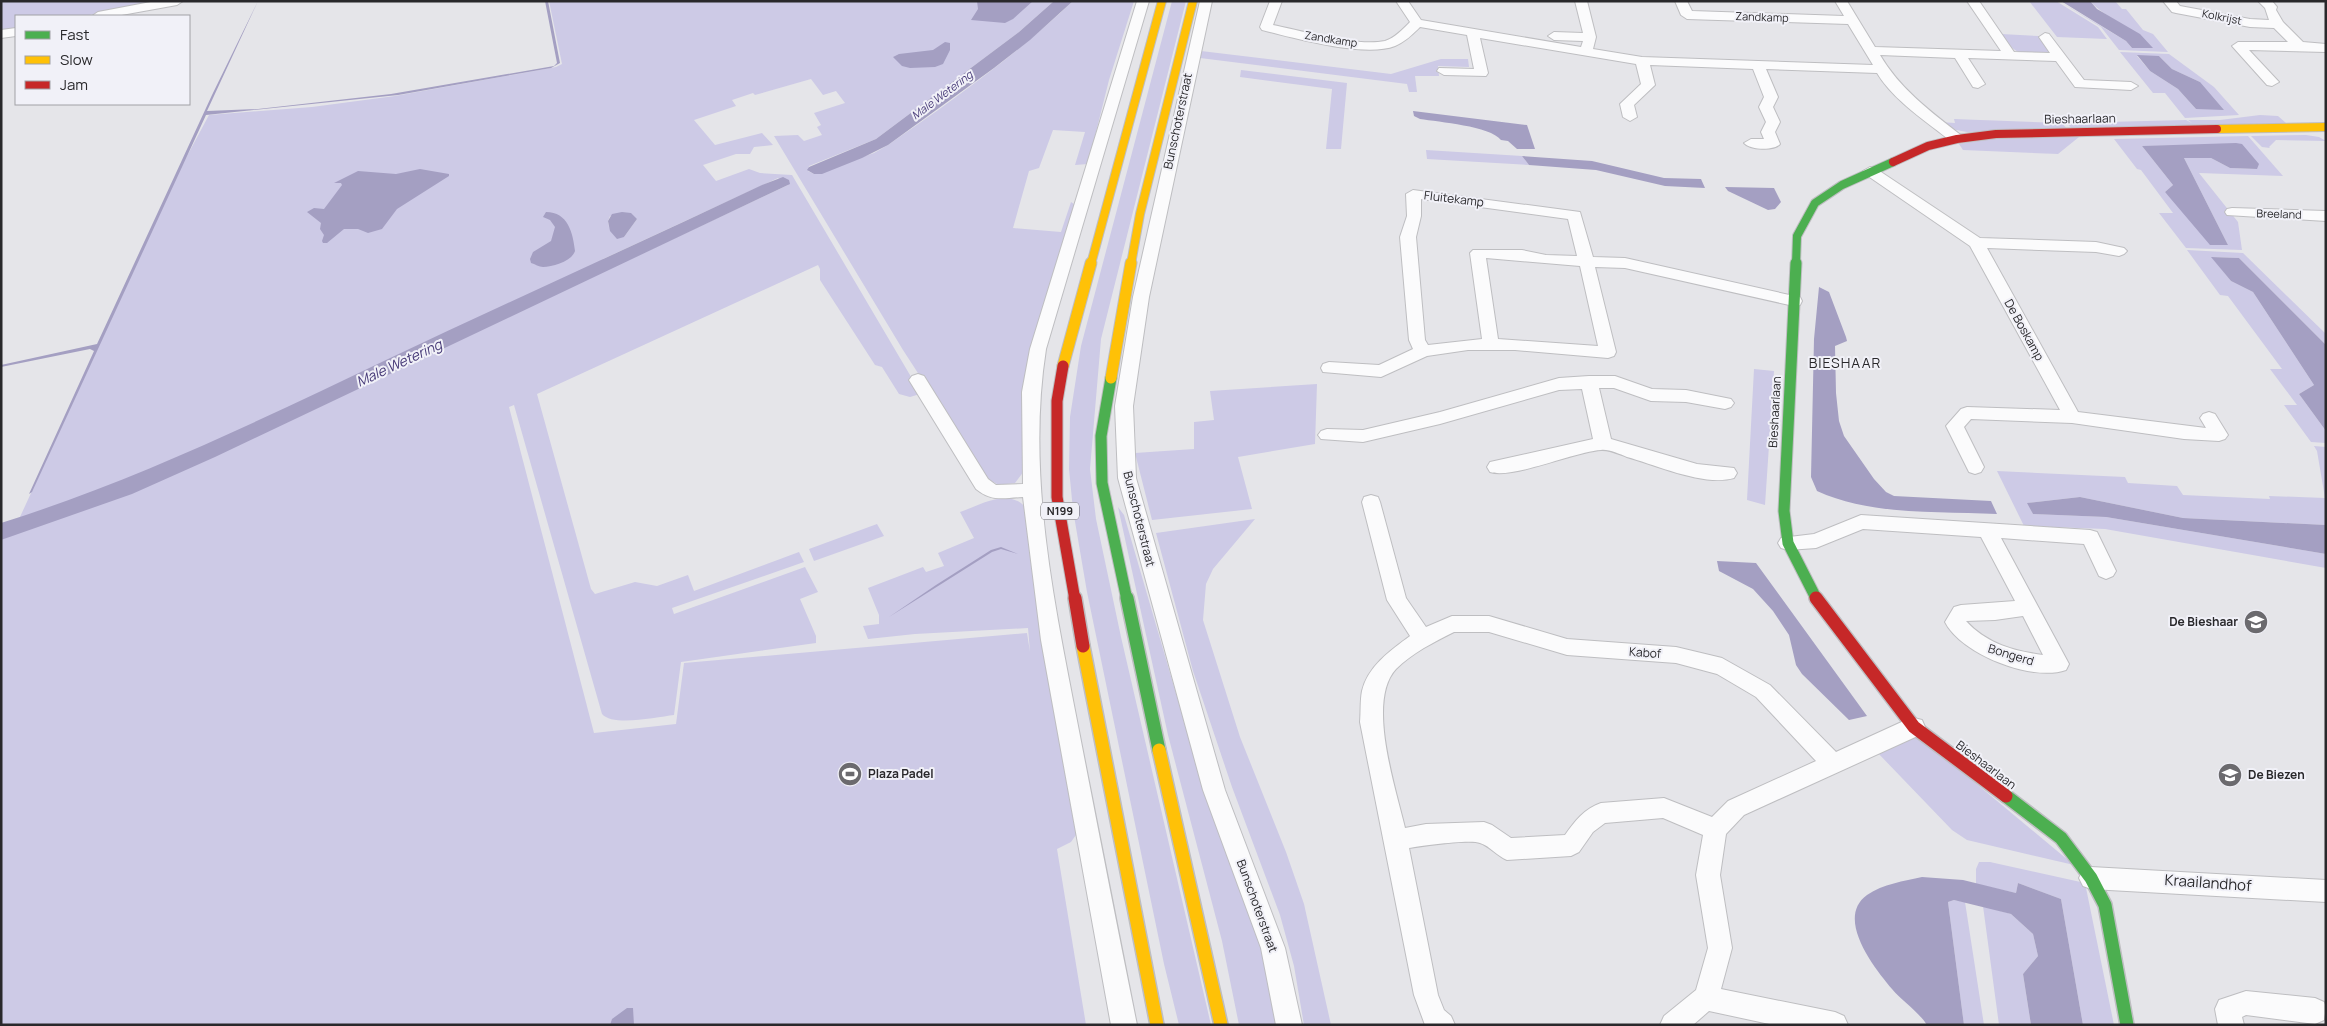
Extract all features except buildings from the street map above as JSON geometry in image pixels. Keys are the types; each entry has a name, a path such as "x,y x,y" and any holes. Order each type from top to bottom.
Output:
{"main road":[{"name":"N199","path":"1157,1025 1096,717 1057,498 1057,401 1064,361 1162,1"},
{"name":"Bunschoterstraat","path":"1193,1 1140,214 1101,436 1102,483 1135,645 1221,1025"},
{"name":"Bieshaarlaan","path":"2127,1025 2105,905 2091,878 2061,838 1914,727 1816,599 1788,543 1784,512 1797,236 1802,222 1815,203 1842,185 1910,153 1957,139 1996,134 2325,128"}],"street":[{"path":"103,15 177,1"},
{"path":"1124,1025 1051,640 1039,561 1032,490 1031,392 1038,349 1142,1"},
{"name":"Bunschoterstraat","path":"1206,1 1141,298 1124,406 1127,478 1214,790 1273,948 1289,1025"},
{"name":"Zandkamp","path":"1276,1 1266,27 1347,43 1387,44 1398,40 1417,23"},
{"path":"1402,1 1417,23 1642,61 1880,69"},
{"path":"1581,1 1590,37 1586,51"},
{"name":"Zandkamp","path":"1681,1 1687,15 1852,20"},
{"path":"1841,1 1880,69 1914,105 1957,139"},
{"path":"1972,1 2011,56"},
{"name":"Kolkrijst","path":"2169,1 2176,8 2250,22 2278,24"},
{"path":"2264,1 2271,7 2270,10 2278,24 2299,46"},
{"path":"1,34 15,32"},
{"path":"1444,71 1480,73 1473,32"},
{"path":"1505,38 1508,36 1590,37"},
{"path":"2045,37 2080,84 2131,86"},
{"name":"Kolkrijst","path":"2272,82 2238,46 2326,48"},
{"path":"1870,51 2061,57"},
{"path":"1959,54 1978,84"},
{"path":"1630,117 1627,104 1648,85 1642,61"},
{"path":"1752,143 1772,144 1768,132 1773,122 1766,106 1771,96 1758,66"},
{"name":"De Boskamp","path":"1870,171 1976,243 2072,417"},
{"name":"Fluitekamp","path":"1423,351 1418,340 1408,237 1414,216 1413,194 1575,215 1615,382"},
{"name":"Breeland","path":"2232,212 2326,216"},
{"path":"1976,243 2096,247 2119,251"},
{"path":"1491,345 1478,254 1522,255 1546,260 1624,263 1794,301"},
{"path":"1329,368 1381,371 1423,351 1448,345 1491,345 1608,352"},
{"path":"918,380 982,484 992,492 1032,490"},
{"path":"1589,382 1603,443"},
{"path":"1327,435 1363,436 1440,418 1559,384 1615,382 1651,395 1686,396 1725,403"},
{"path":"1975,467 1955,426 1968,413 2072,417 2184,433 2219,435 2209,418"},
{"path":"1496,467 1603,443 1697,471 1728,473"},
{"path":"1371,502 1398,600 1422,638"},
{"path":"1788,543 1816,542 1861,522 2090,537 2106,570"},
{"name":"Bongerd","path":"1987,530 2059,664 2029,663 1987,649 1965,636 1955,622 1961,613 1995,612 2027,607"},
{"name":"Kabof","path":"1442,1025 1435,1019 1426,995 1371,722 1373,690 1388,664 1422,638 1452,624 1489,624 1567,646 1676,655 1722,667 1763,691 1834,765"},
{"path":"1672,1025 1706,998 1720,948 1708,875 1714,829 1736,808 1914,727"},
{"path":"1396,841 1426,834 1484,832 1507,849 1571,845 1585,825 1601,813 1664,808 1714,829"},
{"name":"Kraailandhof","path":"2091,878 2326,891"},
{"path":"1706,998 1835,1025"},
{"path":"2231,1025 2228,1009 2246,1002 2320,1016"}],"shaded area":[{"path":"1,1 161,1 89,15 15,15 15,29 1,31"},
{"path":"549,1 1054,1 1019,32 876,139 809,166 808,171 814,174 874,153 888,145 983,77 1073,1 1134,1 1109,80 1088,164 1075,165 1085,132 1053,130 1039,168 1029,171 1013,228 1061,232 1071,202 1077,206 1034,341 1024,471 1015,483 999,485 986,478 903,350 774,136 798,135 804,141 822,135 817,127 821,125 814,113 845,103 836,91 823,95 811,79 732,100 736,106 694,120 715,145 762,133 773,145 754,147 750,154 736,154 703,165 716,181 749,169 760,173 792,175 920,394 910,397 899,394 882,367 875,365 820,280 818,265 537,394 591,589 595,594 635,582 657,586 688,575 694,591 799,552 804,562 672,608 674,614 805,567 818,592 800,599 816,636 816,643 681,662 674,715 625,721 608,718 602,714 514,405 509,407 594,733 676,724 684,663 1027,633 1030,652 1028,628 915,634 868,639 863,626 879,624 879,615 868,588 923,567 926,572 944,566 938,553 974,538 960,512 985,502 1003,498 1019,502 1026,508 1037,604 1078,832 1071,842 1057,849 1086,1025 1,1025 1,540 8,537 20,517 179,171 209,115 312,107 395,96 556,67 562,64","holes":["778,178 788,185 607,270 603,259","610,216 637,219 624,237 609,227 608,221"]},
{"path":"1172,1 1186,1 1101,339 1090,469 1096,519 1121,637 1211,1025 1179,1025 1164,964 1087,592 1073,510 1069,469 1070,417 1081,346"},
{"path":"2029,1 2056,1 2098,27 2107,39 2057,37"},
{"path":"2059,1 2126,41 2132,48 2152,48 2145,40 2105,14 2090,1 2115,1 2122,9 2126,9 2143,30 2153,34 2168,52 2119,50 2101,27"},
{"path":"2001,34 2039,36 2050,52 2048,54 2020,53"},
{"path":"1201,51 1391,74 1441,59 1468,59 1469,67 1438,66 1439,76 1415,76 1417,92 1409,92 1407,84 1200,58"},
{"path":"2120,52 2169,54 2214,87 2239,115 2185,118 2165,93 2153,93","holes":["2137,56 2159,56 2172,69 2200,82 2196,109 2178,89 2150,71"]},
{"path":"1241,70 1347,83 1341,149 1326,149 1332,89 1240,77"},
{"path":"2260,115 2278,116 2286,123 2071,128 2067,123 2186,120 2192,123 2188,120 2220,120"},
{"path":"1954,119 2062,123 2067,129 1967,132 1951,129 1939,122 1955,123"},
{"path":"2306,135 2319,137 2326,141 2276,140 2270,148 2262,147 2251,136"},
{"path":"2248,136 2283,176 2199,173 2238,222 2242,250 2186,248 2159,213 2173,213 2141,170 2137,169 2114,139","holes":["2236,145 2257,169 2230,168 2211,158 2184,158 2228,245 2165,192 2173,185 2142,146"]},
{"path":"2079,137 2058,154 1963,150 1959,144 1991,139"},
{"path":"1426,150 1522,156 1529,165 1427,159"},
{"path":"2187,250 2243,253 2326,334 2326,345 2239,258 2212,257 2231,281 2253,292 2314,385 2299,394 2326,431 2326,443 2311,442 2284,405 2297,405 2270,369 2282,369 2228,296 2220,295"},
{"path":"1754,369 1774,371 1765,505 1747,500"},
{"path":"1317,384 1315,444 1238,457 1252,509 1152,520 1135,453 1194,449 1194,422 1214,420 1210,391"},
{"path":"2314,446 2326,447 2326,525 2183,518 2080,497 2028,503 2033,514 2106,517 2326,554 2326,568 2105,529 2024,526 1997,471 2125,477 2128,483 2177,486 2183,495 2270,499 2269,496 2325,498 2317,451"},
{"path":"1118,507 1124,515 1198,769 1221,826 1260,945 1277,1025 1239,1025 1222,941 1168,735"},
{"path":"1255,519 1213,569 1206,584 1203,620 1240,737 1286,852 1304,904 1331,1025 1304,1025 1294,966 1280,915 1232,787 1193,671 1156,533"},
{"path":"877,524 884,536 814,561 809,549"},
{"path":"1919,736 2074,865 1967,840 1952,830 1876,751"},
{"path":"1979,862 1990,862 2085,883 2114,1025 2083,1025 2061,899 2018,883 2016,893 1976,884 1976,869"},
{"path":"1954,900 1965,902 1984,1025 1964,1025 1948,902"},
{"path":"1983,906 2011,914 2033,934 2038,956 2023,974 2031,1025 1999,1025"}],"water":[{"path":"258,1 207,111 258,109 391,94 554,66 557,63 545,1 548,1 560,63 551,68 398,95 206,115 32,492 29,494 94,351 90,349 1,367 1,365 97,344 212,95"},
{"path":"977,1 1033,1 1013,19 1005,23 971,20 978,9"},
{"name":"Male Wetering","path":"1054,1 1073,1 1030,40 888,145 822,174 814,174 807,170 809,167 876,139 1019,32"},
{"path":"2061,1 2090,1 2097,9 2140,34 2153,48 2132,48 2126,41"},
{"path":"945,42 950,43 950,50 943,64 935,67 910,68 902,66 893,57 899,54 933,50"},
{"path":"2137,55 2159,56 2172,69 2200,82 2224,110 2196,109 2178,89 2150,71"},
{"path":"1413,111 1527,125 1535,149 1517,149 1508,141 1501,140 1495,135 1476,128 1420,119 1414,116"},
{"path":"2242,144 2259,164 2257,169 2230,168 2211,158 2184,158 2228,245 2210,245 2165,192 2173,185 2142,146"},
{"path":"1522,156 1592,161 1664,178 1701,179 1705,188 1665,186 1596,170 1529,165"},
{"path":"420,169 449,174 449,176 397,209 382,229 368,233 358,229 344,229 327,243 323,243 324,235 320,229 321,223 307,212 314,208 324,209 342,185 341,183 334,183 358,171 396,174"},
{"name":"Male Wetering","path":"783,177 789,180 790,184 215,457 132,494 1,540 1,523 100,488 196,448 762,185"},
{"path":"1725,187 1774,188 1781,202 1775,209 1768,210 1728,191"},
{"path":"546,212 560,216 568,225 573,237 575,251 570,258 562,263 540,267 531,263 530,259 533,252 551,241 555,227 550,220 543,217"},
{"path":"631,213 637,219 624,237 617,239 610,231 608,221 612,214"},
{"path":"2211,257 2239,258 2326,345 2326,431 2299,394 2314,385 2253,292 2231,281"},
{"path":"1819,287 1829,292 1847,341 1835,346 1836,393 1839,421 1844,436 1874,479 1886,492 1894,496 1991,501 1997,514 1906,511 1882,508 1860,505 1817,491 1811,477 1814,339"},
{"path":"2080,497 2183,518 2326,525 2326,554 2106,517 2033,514 2027,503"},
{"path":"1001,547 1018,554 1001,549 992,552 889,617 991,550"},
{"path":"1717,561 1756,563 1867,716 1849,720 1802,674 1796,665 1789,635 1773,611 1753,589 1719,571"},
{"path":"1922,877 1963,880 2016,893 2018,883 2061,899 2083,1025 2031,1025 2023,974 2038,956 2033,934 2011,914 1954,900 1948,902 1964,1025 1927,1025 1900,998 1876,969 1861,943 1856,929 1855,916 1858,905 1873,891 1894,883"},
{"path":"627,1008 633,1008 634,1025 610,1025 612,1019"}],"traffic: fast":[{"path":"1816,598 1788,543 1784,511 1797,236 1815,203 1842,185 1893,162"},
{"path":"1111,378 1101,436 1102,483 1159,750"},
{"path":"2006,796 2061,838 2091,878 2105,905 2127,1025"}],"traffic: slow":[{"path":"1063,366 1162,1"},
{"path":"1111,378 1140,214 1193,1"},
{"path":"2217,129 2326,127"},
{"path":"1083,646 1157,1025"},
{"path":"1159,750 1221,1025"}],"traffic: jam":[{"path":"1893,162 1928,146 1957,139 1996,134 2217,129"},
{"path":"1063,366 1057,401 1057,497 1083,646"},
{"path":"1816,598 1914,727 2006,796"}],"place":[{"name":"De Bieshaar","path":"2256,622"},
{"name":"Plaza Padel","path":"850,774"},
{"name":"De Biezen","path":"2230,775"}],"district":[{"name":"BIESHAAR","path":"1845,363"}]}
